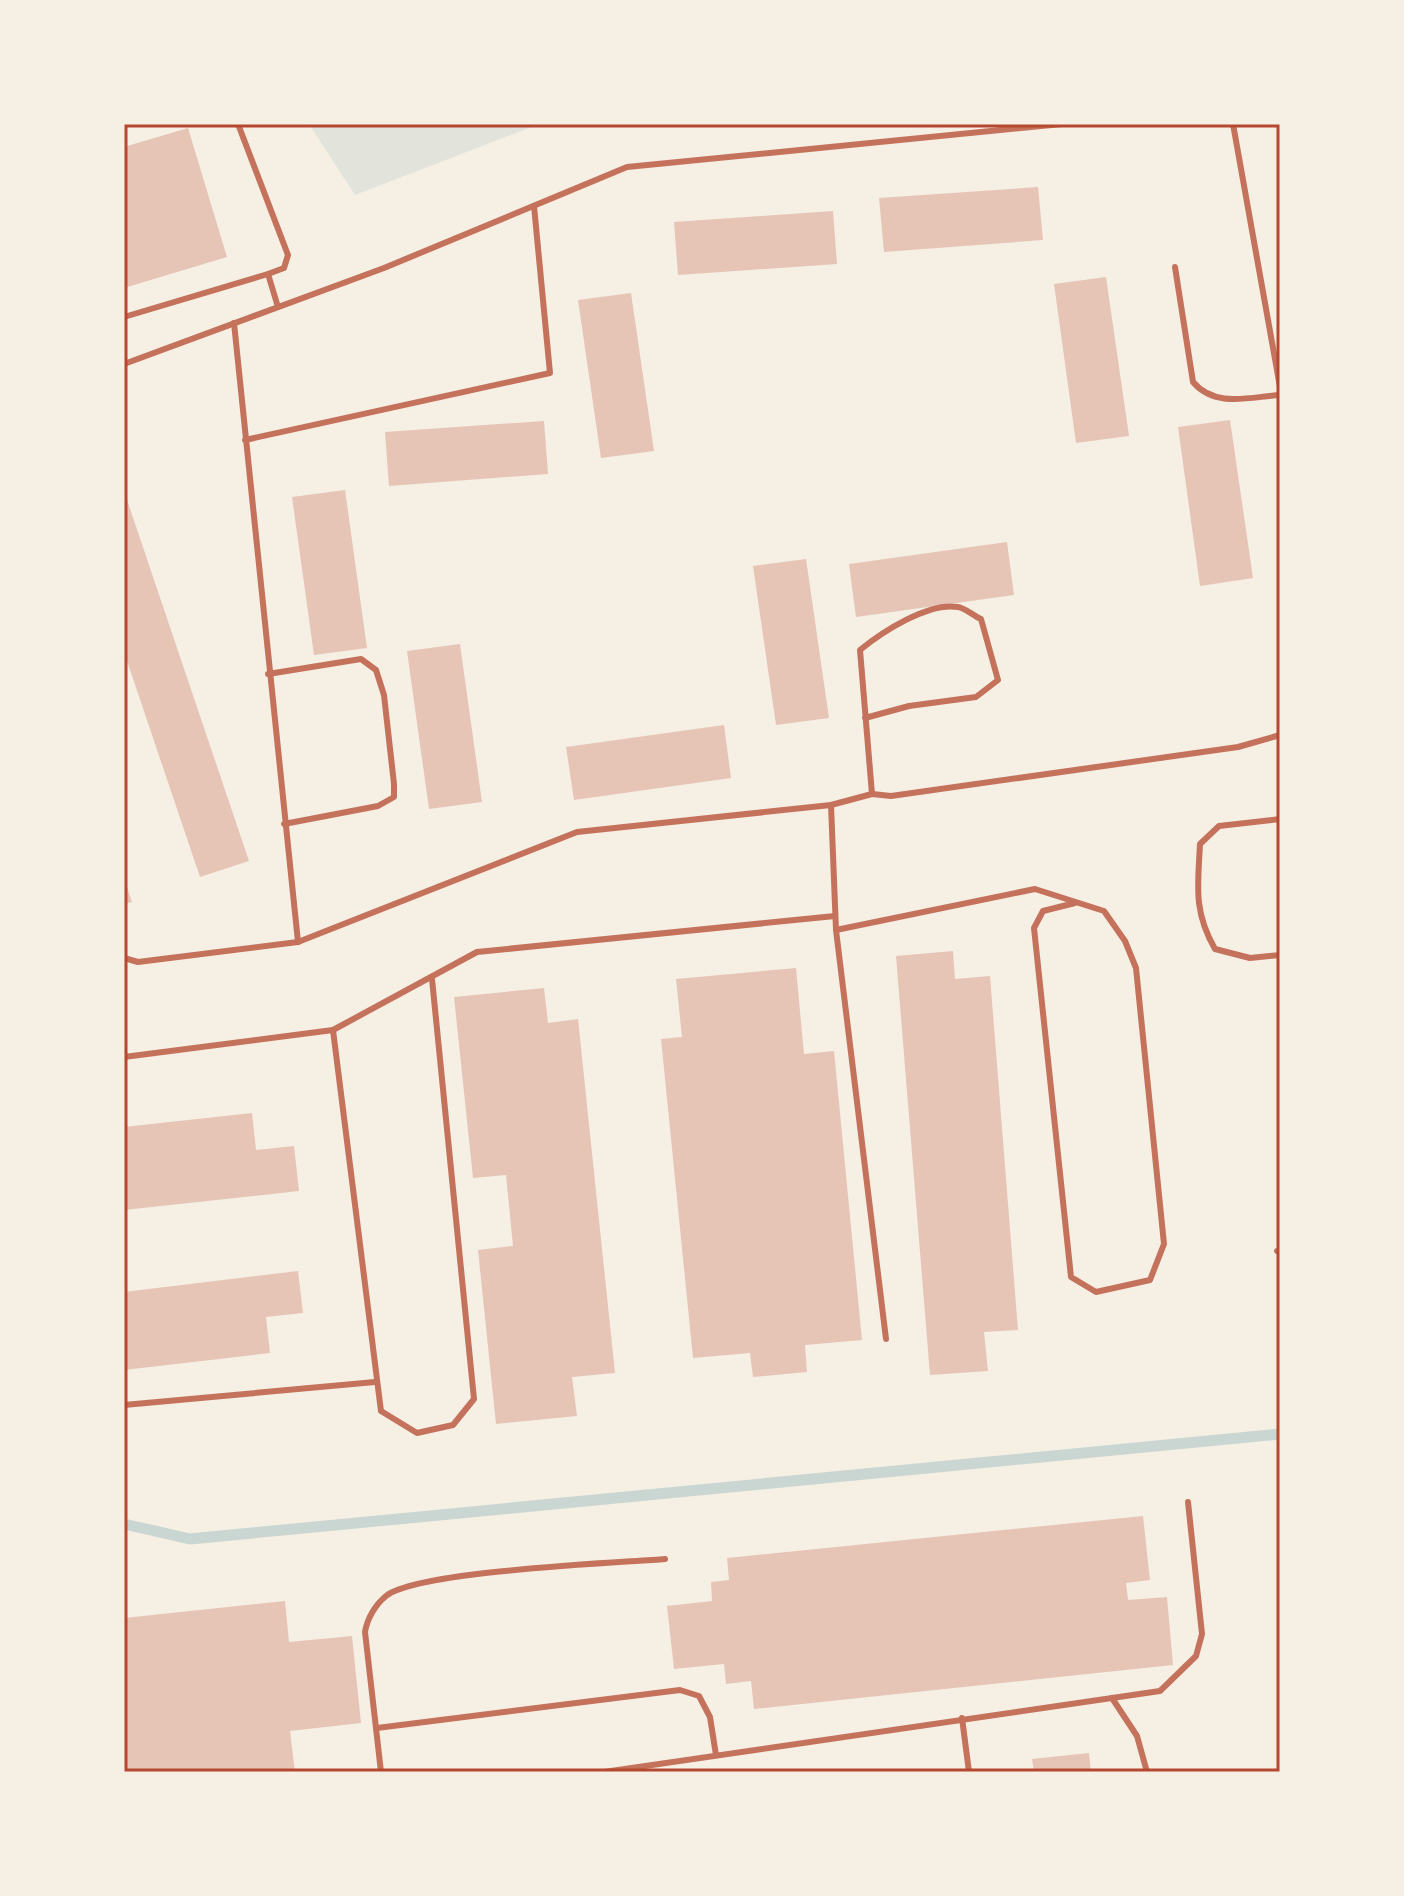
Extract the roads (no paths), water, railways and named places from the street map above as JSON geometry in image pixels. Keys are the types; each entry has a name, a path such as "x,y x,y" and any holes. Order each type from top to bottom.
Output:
{"lane":[{"path":"124,317 284,268 288,255 238,124"},
{"path":"124,364 384,268 627,167 1062,124"},
{"path":"1233,124 1280,387"},
{"path":"245,440 550,373 534,206"},
{"path":"1175,267 1193,382 1203,394 1220,399 1280,395"},
{"path":"268,274 278,307"},
{"path":"234,323 298,942"},
{"path":"865,718 909,706 976,697 998,680 981,619 958,607 922,614 889,627 860,650 865,718 872,794"},
{"path":"268,674 361,659 376,670 384,695 394,784 394,797 378,806 284,824"},
{"path":"124,958 138,962 298,942 577,832 831,805 872,794 891,796 1238,747 1280,735"},
{"path":"831,805 836,930 886,1339"},
{"path":"1280,819 1219,826 1200,844 1198,906 1201,925 1215,949 1250,958 1280,955"},
{"path":"836,930 1035,889 1104,911 1125,941 1136,968 1164,1244 1150,1280 1096,1292 1071,1277 1034,928 1043,911 1075,903"},
{"path":"124,1057 333,1030 477,952 835,916"},
{"path":"333,1030 381,1411 417,1433 453,1425 474,1399 432,979"},
{"path":"124,1405 375,1382"},
{"path":"604,1772 1160,1691 1196,1656 1202,1634 1188,1502"},
{"path":"381,1772 365,1632 367,1619 387,1595 445,1578 665,1559"},
{"path":"377,1728 680,1690 699,1696 710,1717 716,1755"},
{"path":"1112,1698 1137,1736 1147,1772"},
{"path":"962,1718 969,1772"}],"waterway":[{"path":"124,1524 190,1539 1280,1434"}]}
